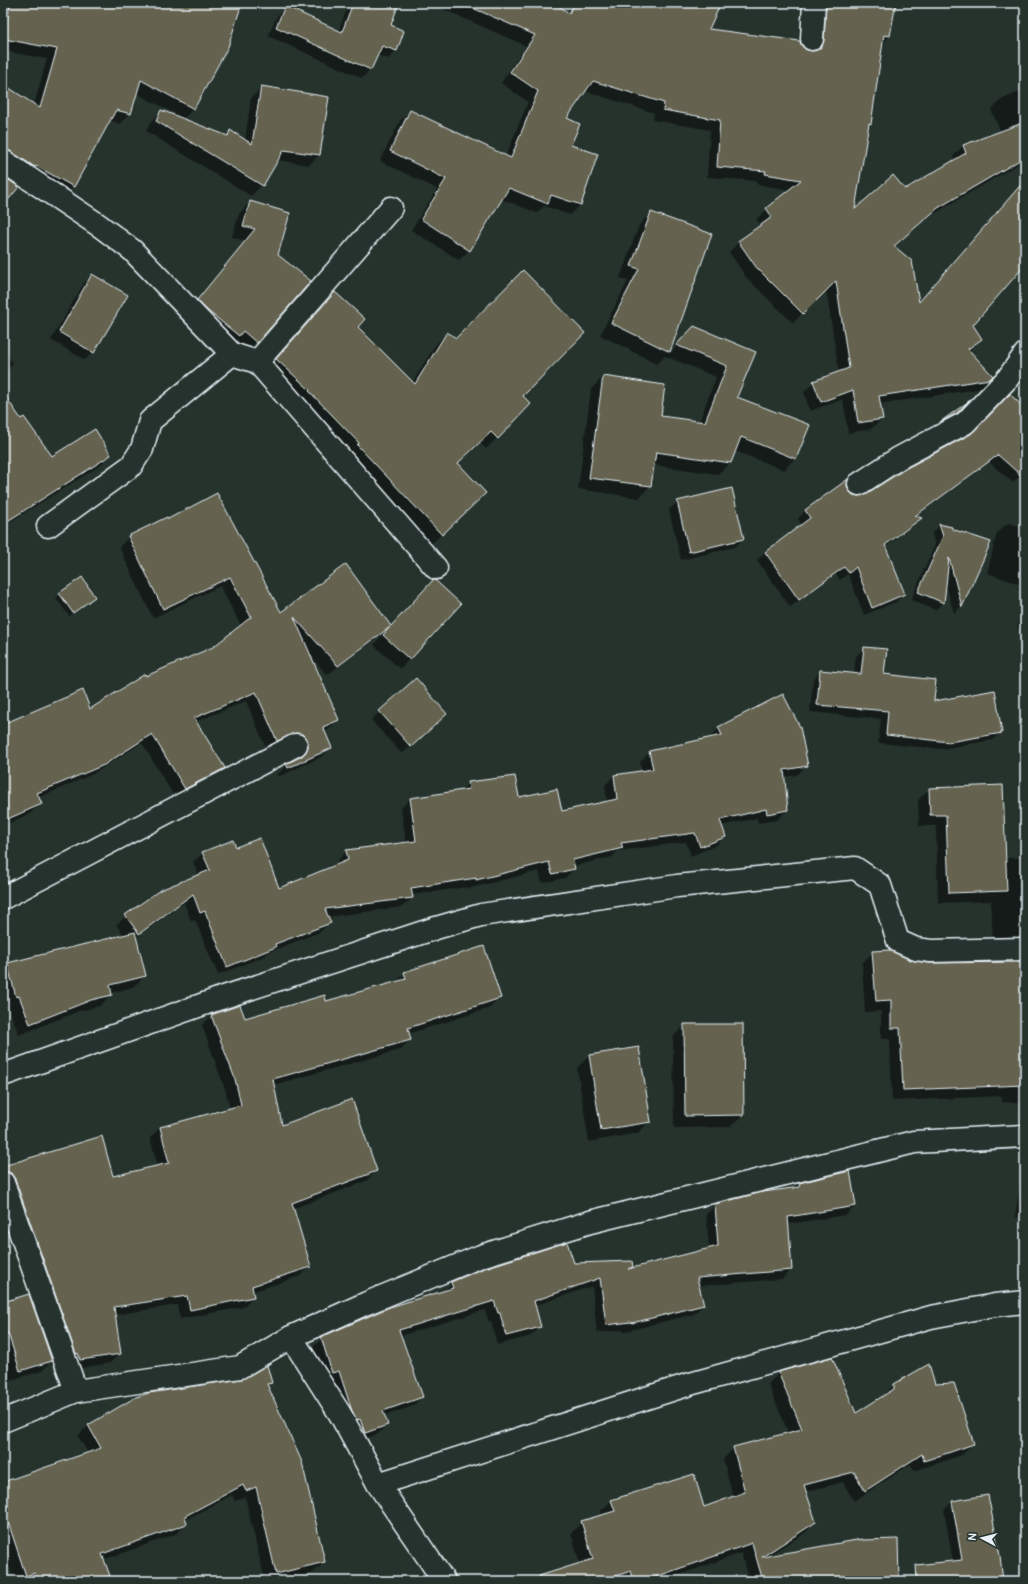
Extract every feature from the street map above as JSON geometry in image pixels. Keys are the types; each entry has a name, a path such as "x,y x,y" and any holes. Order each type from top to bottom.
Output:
{"street":[{"path":"812,39 814,3"},
{"path":"3,161 100,226 132,250 232,354 257,362 436,568"},
{"path":"257,362 391,208"},
{"path":"48,526 131,466 142,449 150,421 232,354"},
{"path":"859,484 900,458 965,423 1008,378 1025,354"},
{"path":"3,898 296,745"},
{"path":"3,1075 218,999 474,917 677,886 855,868 880,885 898,941 916,949 931,951 1025,949"},
{"path":"3,1421 76,1391 240,1367 291,1337 367,1303 481,1256 590,1222 914,1142 1025,1136"},
{"path":"3,1183 76,1391"},
{"path":"378,1484 690,1384 931,1317 995,1305 1025,1302"},
{"path":"291,1337 340,1414 378,1484 444,1581"}],"building":[{"path":"10,3 242,3 228,47 194,109 141,80 131,114 116,110 74,187 36,166 35,167 10,151 3,149 3,84 40,108 57,49 4,39"},
{"path":"353,3 399,3 391,25 404,31 397,51 382,46 371,70 276,27 285,6 342,32"},
{"path":"461,3 554,3 569,13 575,3 721,3 709,29 800,41 801,45 805,49 812,51 817,50 822,46 824,40 826,3 896,3 890,36 884,35 871,124 869,123 855,209 893,175 905,189 966,153 963,145 1025,122 1025,157 938,208 894,246 912,261 919,302 1025,180 1025,265 973,325 982,339 968,349 993,376 990,379 879,396 883,419 858,423 853,390 821,402 813,381 849,368 836,281 803,314 756,267 738,241 772,217 766,208 801,180 765,174 766,171 717,167 720,120 663,110 664,103 593,81 567,118 580,124 571,145 598,154 581,205 551,195 548,204 509,188 470,251 421,219 446,179 390,151 410,110 511,158 538,91 510,72 535,35"},
{"path":"261,86 329,97 320,155 284,150 263,186 156,121 161,110 228,136 230,130 252,144"},
{"path":"3,176 19,187 3,206"},
{"path":"250,201 290,213 278,255 311,281 257,343 243,331 239,336 197,300 255,229 243,226"},
{"path":"651,212 712,234 670,352 611,323 639,269 631,266"},
{"path":"523,270 585,333 523,396 531,404 498,439 491,432 458,463 486,493 442,535 357,445 359,443 309,391 310,390 276,359 335,292 365,319 358,327 415,384 447,332 456,338"},
{"path":"92,274 128,295 94,353 59,332"},
{"path":"694,326 756,352 737,397 810,425 796,459 741,437 731,463 656,452 651,486 589,478 603,376 665,385 661,416 705,422 727,366 676,345"},
{"path":"3,393 21,419 24,417 52,456 95,429 111,455 3,524"},
{"path":"1010,394 1025,409 1025,479 998,455 915,516 922,518 885,545 905,594 872,608 856,567 849,573 844,567 799,600 765,552 810,518 805,510 848,479 847,485 849,491 853,495 859,496 866,494 905,469 971,434"},
{"path":"969,401 957,413 940,422"},
{"path":"732,488 744,539 689,552 677,501"},
{"path":"217,493 281,612 346,564 391,626 433,580 435,580 461,604 410,660 383,635 390,627 338,666 294,617 339,720 323,727 332,748 288,768 286,764 302,756 306,752 308,746 307,740 302,734 296,733 277,741 256,692 194,718 225,768 185,789 152,734 104,765 37,793 42,804 3,821 3,724 83,690 90,709 145,674 146,676 213,647 251,617 230,577 163,609 128,536 167,517 168,519"},
{"path":"939,524 952,527 952,529 991,542 962,607 949,558 944,603 918,592 943,536"},
{"path":"82,577 95,597 73,613 59,593"},
{"path":"864,647 887,649 884,674 936,680 934,701 995,690 1002,733 949,742 886,735 888,711 817,705 820,670 861,674"},
{"path":"416,678 447,714 411,747 379,711"},
{"path":"783,694 800,727 808,766 784,770 788,810 767,814 766,809 720,820 726,837 700,847 695,833 621,843 623,848 573,860 575,869 552,874 549,862 476,880 476,878 411,888 413,898 325,909 331,923 275,944 276,947 227,967 205,911 200,913 193,894 139,934 125,915 160,890 210,870 202,852 233,840 236,847 260,838 279,888 348,860 346,850 416,841 410,798 469,789 468,782 515,776 519,797 557,789 562,811 617,799 614,775 653,769 649,751 722,735 718,727"},
{"path":"1003,785 1007,891 949,893 946,815 930,815 929,788"},
{"path":"135,932 146,976 110,985 112,995 91,1000 30,1024 19,996 16,997 7,963"},
{"path":"484,946 501,998 408,1028 411,1040 273,1079 282,1125 352,1099 377,1171 292,1203 311,1267 252,1286 254,1297 190,1310 187,1296 114,1307 121,1354 80,1360 78,1353 76,1354 15,1179 11,1173 3,1171 3,1166 102,1136 113,1176 169,1163 160,1127 241,1105 235,1079 211,1015 240,1005 245,1018 325,995 326,1001 406,979 404,972"},
{"path":"889,950 911,960 929,963 1025,962 1025,1085 903,1090 900,1028 891,1028 891,1000 876,1001 872,951"},
{"path":"684,1024 743,1024 744,1115 685,1116"},
{"path":"639,1047 651,1122 601,1130 589,1055"},
{"path":"850,1171 856,1206 788,1217 792,1270 697,1278 704,1305 632,1323 606,1325 600,1278 534,1301 541,1327 506,1336 500,1313 498,1313 494,1301 399,1330 423,1397 383,1411 388,1425 365,1433 360,1419 357,1420 352,1411 339,1371 332,1373 321,1337 390,1307 453,1288 451,1282 485,1268 567,1242 574,1263 632,1261 633,1267 628,1269 718,1246 715,1204 763,1192 800,1187 799,1183"},
{"path":"29,1294 52,1361 20,1371 8,1333 3,1335 3,1302"},
{"path":"832,1357 856,1413 894,1389 894,1384 929,1364 935,1384 954,1383 974,1444 924,1461 922,1454 865,1491 854,1472 804,1485 816,1522 762,1557 862,1539 898,1539 899,1581 763,1581 752,1543 644,1581 634,1581 631,1571 600,1581 540,1581 539,1576 593,1559 581,1521 615,1511 611,1500 694,1474 704,1507 745,1492 733,1447 802,1429 778,1372"},
{"path":"267,1365 272,1383 267,1384 302,1462 325,1562 276,1574 256,1487 246,1491 243,1485 185,1516 187,1524 102,1554 110,1576 96,1581 38,1581 35,1573 26,1576 3,1507 3,1482 101,1448 88,1425 136,1397 149,1393 242,1379"},
{"path":"988,1495 1000,1556 1003,1581 917,1581 916,1565 962,1560 952,1501"}]}
